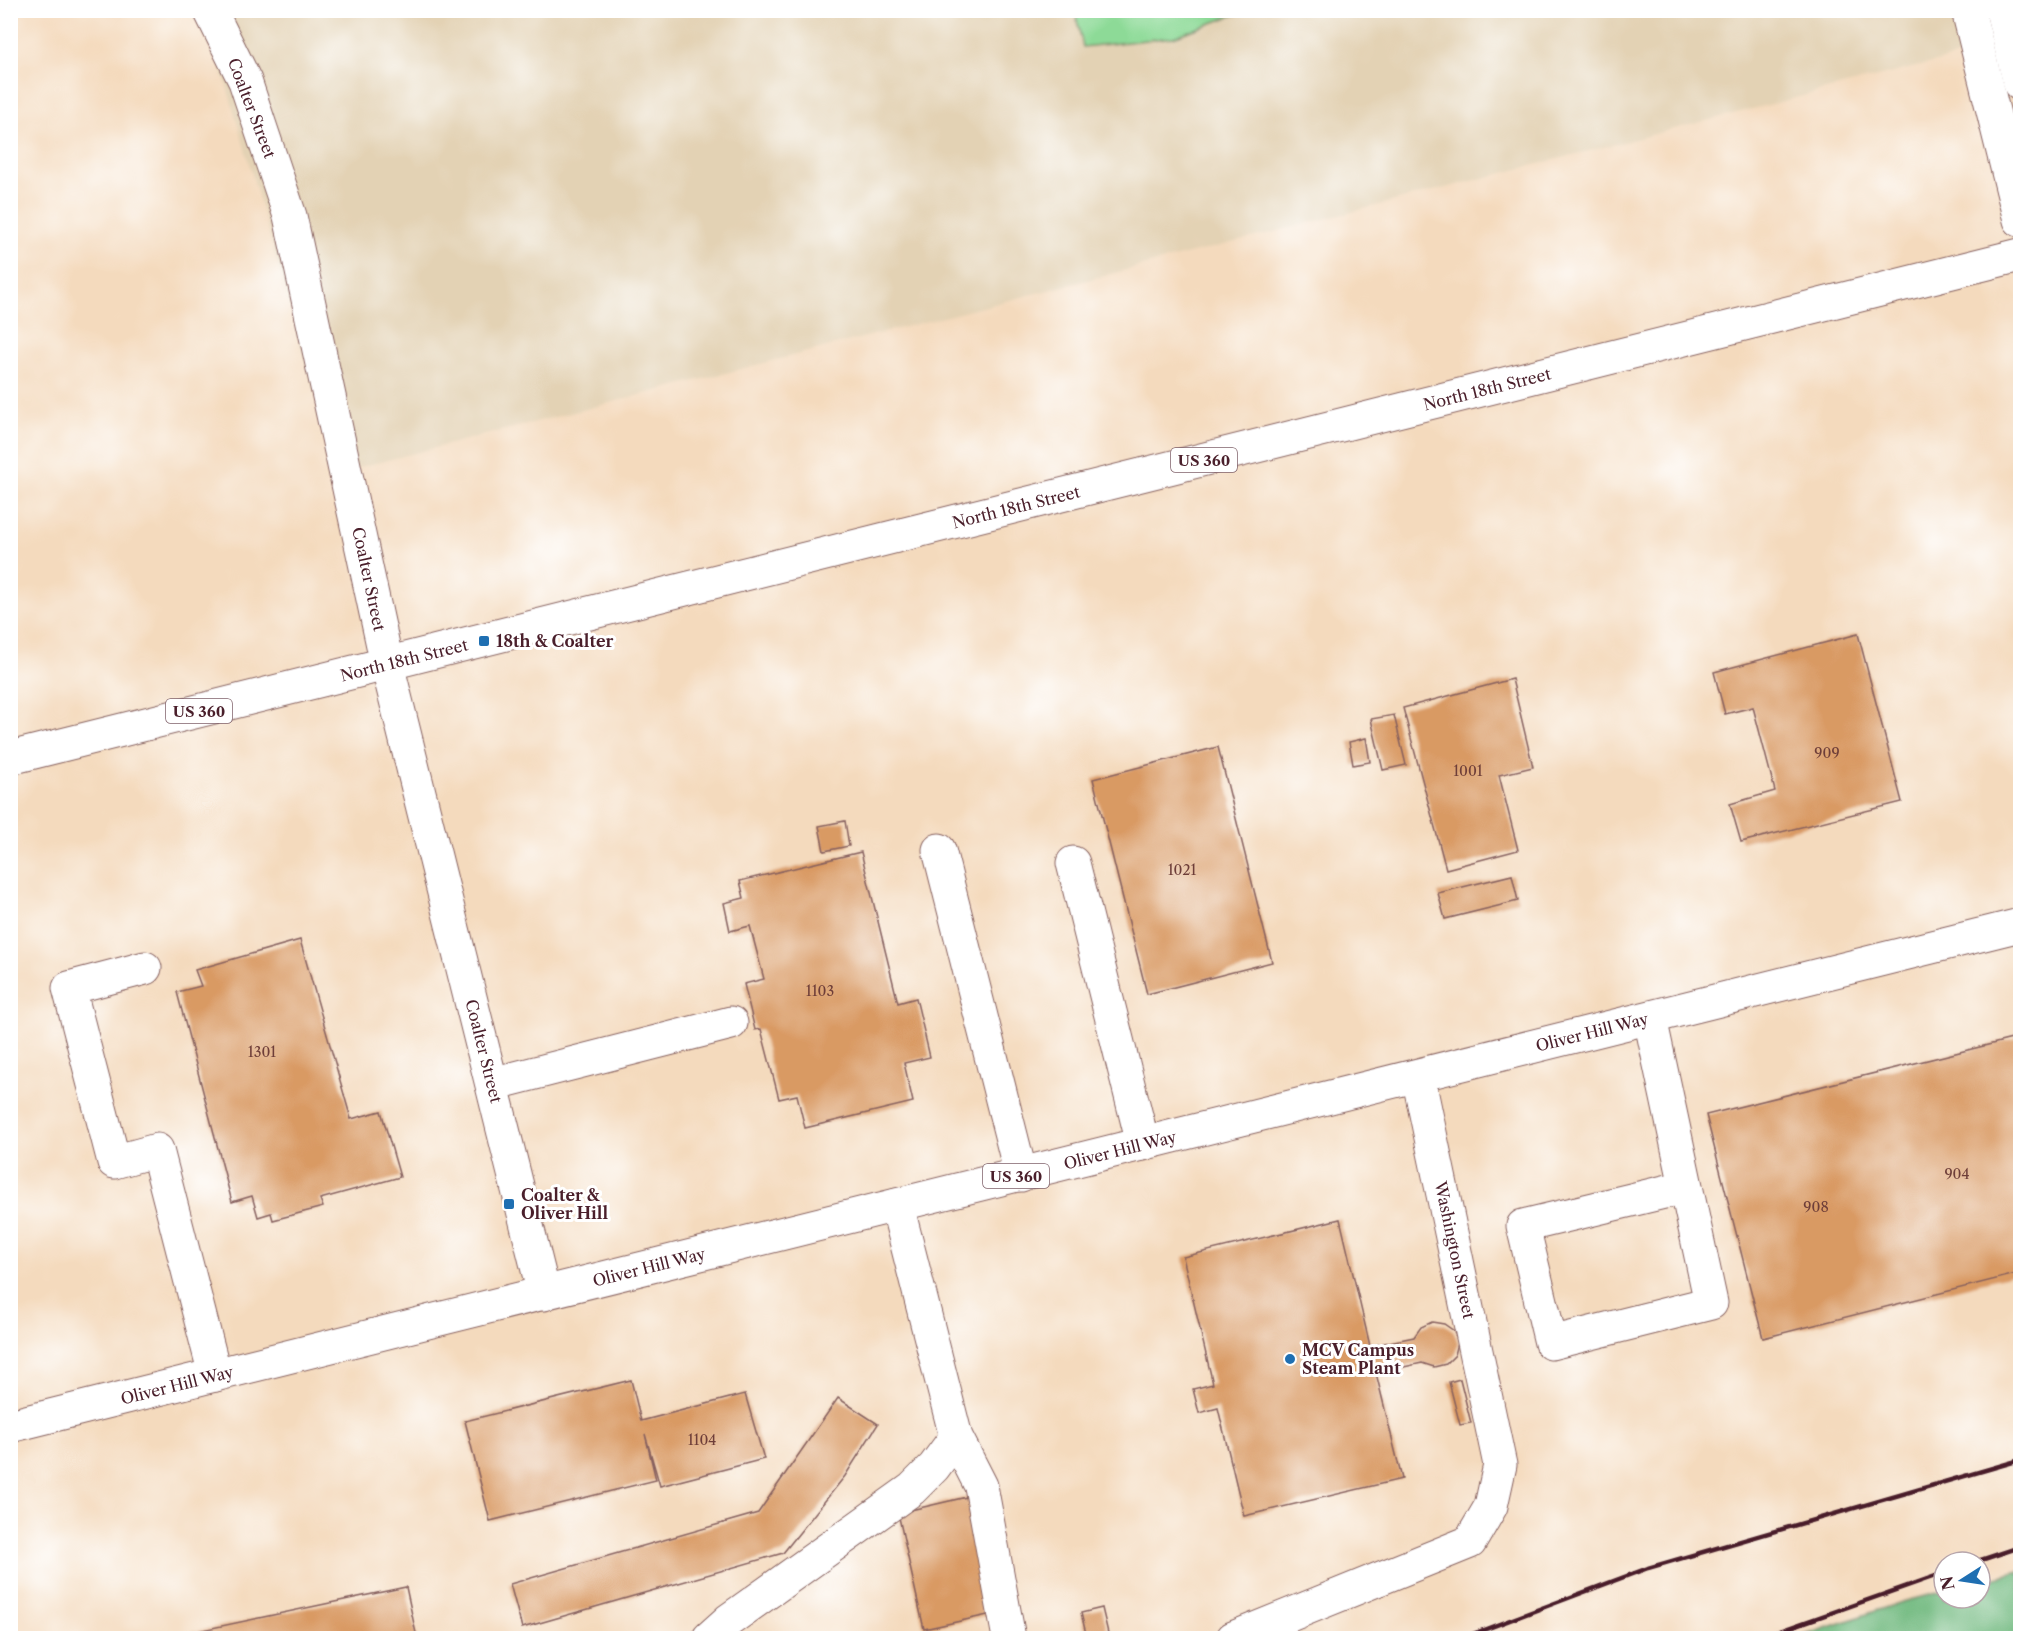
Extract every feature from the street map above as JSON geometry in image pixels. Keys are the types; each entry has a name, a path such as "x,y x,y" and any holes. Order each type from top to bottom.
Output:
{"main road":[{"name":"Coalter Street","path":"210,10 245,81 290,216 387,664 544,1294"},
{"path":"1968,10 2020,220"},
{"path":"2002,10 2020,84"},
{"name":"North 18th Street","path":"10,758 2020,255"},
{"path":"939,850 1020,1175"},
{"path":"1073,864 1143,1144"},
{"name":"Oliver Hill Way","path":"10,1426 2020,925"},
{"path":"145,968 69,988 114,1162 157,1150 215,1375"},
{"path":"1650,1018 1711,1303 1551,1342 1523,1226 1685,1187"},
{"path":"492,1084 731,1023"},
{"name":"Washington Street","path":"1233,1638 1470,1542 1491,1506 1500,1465 1418,1076"},
{"path":"897,1205 956,1437 981,1486 1009,1638"},
{"path":"710,1638 729,1620 912,1489 934,1467 956,1437"}],"shaded area":[{"path":"1968,10 1978,51 337,473 227,86 200,11"}],"green space":[{"path":"1075,10 1245,11 1173,37 1083,47"},
{"path":"2020,1571 2020,1638 1797,1638 1932,1594 1932,1610 1992,1610 1992,1578"}],"building":[{"path":"1858,634 1902,802 1741,842 1730,804 1775,791 1753,707 1725,714 1714,672"},
{"path":"1512,679 1533,767 1499,775 1518,850 1446,869 1403,708"},
{"path":"1394,715 1406,765 1383,770 1371,719"},
{"path":"1366,738 1370,762 1353,765 1349,742"},
{"path":"1218,747 1272,962 1147,994 1093,779"},
{"path":"845,821 849,846 824,851 819,826"},
{"path":"861,852 898,1003 916,998 930,1057 904,1063 913,1102 805,1128 797,1095 779,1099 761,1029 755,1030 744,984 764,979 750,926 730,931 724,903 744,898 740,881"},
{"path":"1512,875 1518,901 1445,919 1438,893"},
{"path":"300,940 351,1119 381,1111 400,1177 320,1199 323,1207 273,1220 271,1213 258,1217 252,1196 232,1202 177,992 201,986 195,970"},
{"path":"2020,1037 2020,1273 1763,1338 1706,1115"},
{"name":"MCV Campus Steam Plant","path":"1340,1219 1370,1346 1414,1337 1421,1327 1432,1322 1444,1324 1454,1331 1458,1343 1455,1355 1446,1364 1434,1367 1422,1363 1376,1373 1402,1479 1244,1516 1218,1408 1199,1413 1193,1389 1213,1384 1183,1257"},
{"path":"1460,1379 1471,1423 1460,1425 1449,1382"},
{"path":"631,1380 641,1421 745,1394 764,1459 660,1486 645,1434 656,1480 490,1521 465,1421"},
{"path":"838,1398 878,1424 845,1476 783,1553 522,1628 510,1584 758,1513"},
{"path":"971,1496 997,1613 924,1629 898,1513"},
{"path":"406,1587 417,1638 169,1638 169,1637"},
{"path":"1102,1608 1108,1633 1087,1638 1081,1613"}],"railway":[{"path":"1462,1638 1648,1568 2020,1460"},
{"path":"1992,1556 2020,1547"},
{"path":"1760,1638 1932,1577"}],"place":[{"name":"18th & Coalter","path":"484,641"},
{"name":"Coalter & Oliver Hill","path":"509,1204"},
{"name":"MCV Campus Steam Plant","path":"1290,1359"}]}
